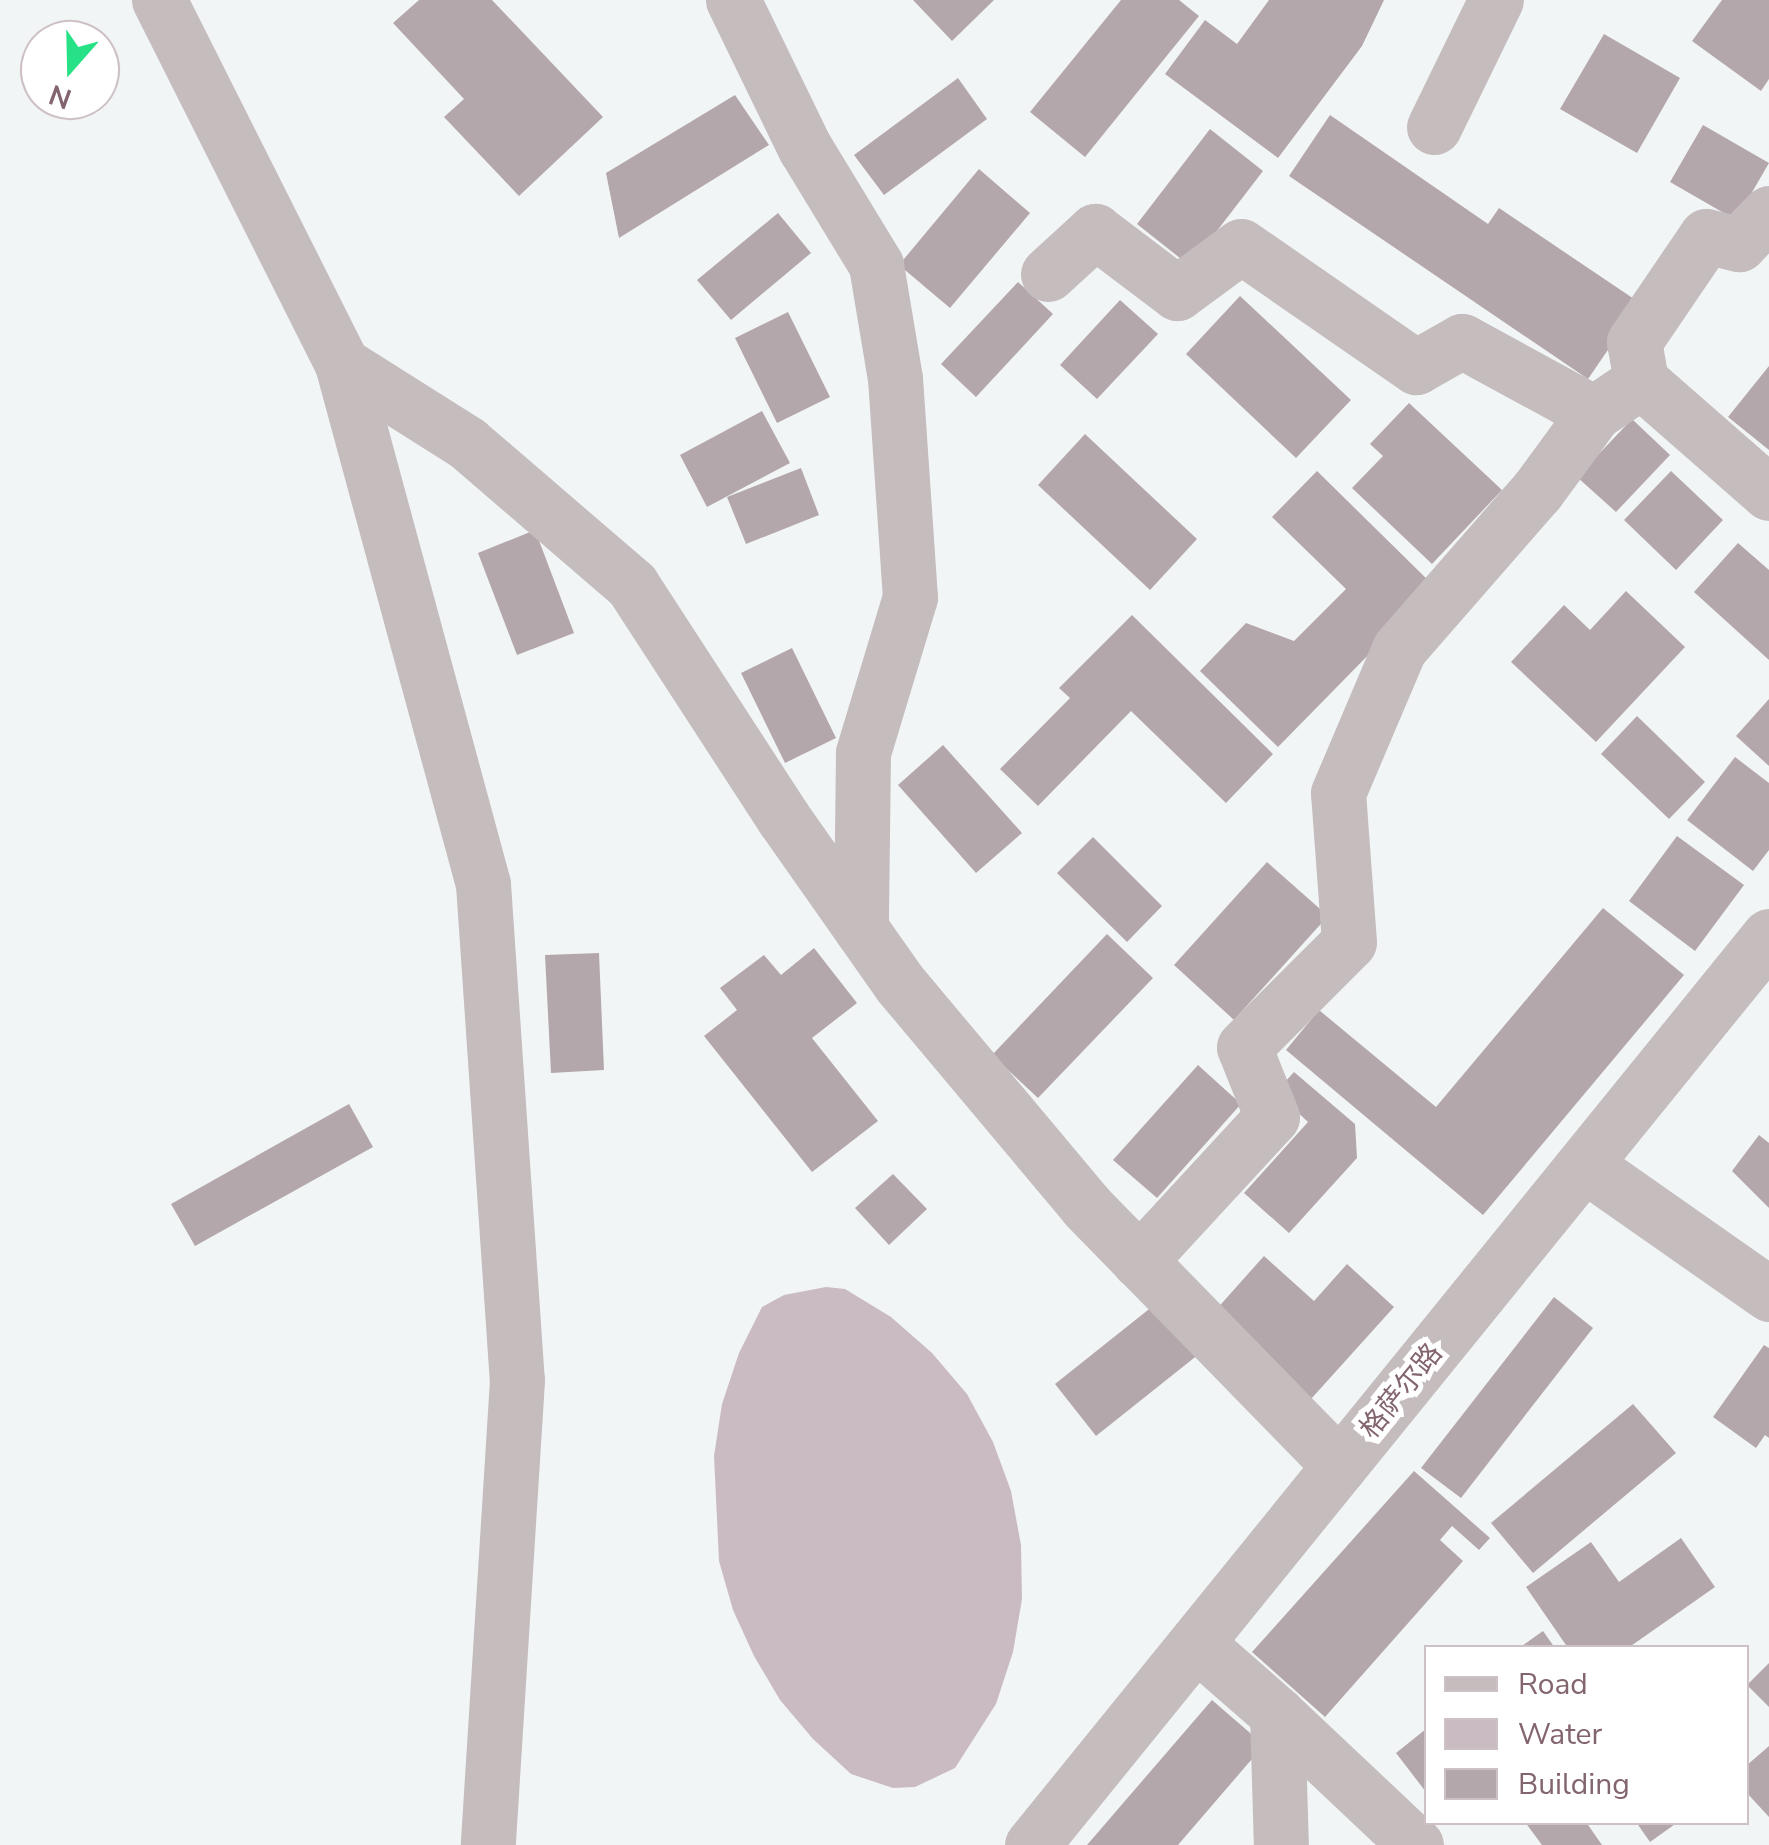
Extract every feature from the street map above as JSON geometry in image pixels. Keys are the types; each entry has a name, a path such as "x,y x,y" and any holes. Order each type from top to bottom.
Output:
{"street":[{"path":"159,0 342,364 483,884 517,1380 488,1845"},
{"path":"1434,127 1496,0"},
{"path":"742,4 805,148 876,265 895,378 910,598 863,753 861,928"},
{"path":"1769,213 1739,244 1706,236 1634,342 1641,381 1769,493"},
{"path":"1048,274 1095,231 1177,293 1240,246 1416,367 1462,341 1594,412"},
{"path":"342,364 466,442 632,585 784,819 900,984 1086,1206 1340,1466"},
{"path":"1139,1261 1272,1117 1244,1047 1350,942 1338,793 1399,649 1537,492 1594,412 1641,381"},
{"name":"格萨尔路","path":"1032,1845 1769,936"},
{"path":"1585,1165 1769,1294"},
{"path":"1196,1643 1278,1714 1416,1845"},
{"path":"1278,1714 1281,1845"}],"water":[{"path":"826,1287 845,1289 891,1317 932,1353 967,1394 993,1442 1011,1491 1021,1545 1022,1599 1013,1652 996,1704 955,1768 915,1787 893,1788 851,1774 813,1739 780,1700 754,1656 733,1610 719,1561 714,1456 722,1404 739,1353 762,1307 784,1295"}],"building":[{"path":"419,0 492,0 603,117 519,196 444,117 464,99 393,23"},
{"path":"913,0 994,0 952,41"},
{"path":"1121,0 1179,0 1199,16 1085,157 1030,112"},
{"path":"1269,0 1384,0 1362,46 1278,158 1165,74 1205,20 1237,44"},
{"path":"1722,0 1769,0 1769,79 1761,91 1692,41"},
{"path":"1604,34 1680,78 1637,153 1560,109"},
{"path":"958,78 987,119 884,195 854,155"},
{"path":"735,95 769,145 619,238 606,173"},
{"path":"1330,115 1488,224 1499,208 1640,303 1588,379 1289,176"},
{"path":"1703,125 1769,163 1736,220 1670,182"},
{"path":"1210,129 1263,171 1190,266 1137,224"},
{"path":"979,169 1030,213 950,308 899,265"},
{"path":"778,213 811,253 731,320 697,280"},
{"path":"1018,282 1053,314 976,397 941,364"},
{"path":"1240,296 1351,400 1296,458 1186,354"},
{"path":"1120,300 1158,334 1097,399 1060,365"},
{"path":"788,312 830,397 777,423 735,338"},
{"path":"1769,366 1769,450 1728,417"},
{"path":"1409,403 1502,490 1432,564 1352,488 1383,456 1370,444"},
{"path":"762,411 790,463 707,507 680,455"},
{"path":"1632,419 1670,455 1616,512 1577,477"},
{"path":"1085,434 1197,539 1150,590 1038,485"},
{"path":"801,468 819,515 746,544 727,497"},
{"path":"1317,471 1435,587 1278,747 1200,671 1246,623 1294,641 1346,589 1272,517"},
{"path":"1671,471 1723,520 1676,570 1624,520"},
{"path":"535,530 574,633 517,655 478,553"},
{"path":"1738,543 1769,570 1769,660 1694,592"},
{"path":"1626,591 1685,647 1596,742 1511,662 1564,605 1590,630"},
{"path":"1132,615 1273,754 1226,803 1131,711 1038,806 1000,769 1070,698 1059,688"},
{"path":"792,648 836,738 785,763 741,673"},
{"path":"1769,699 1769,766 1736,736"},
{"path":"1637,716 1705,782 1669,819 1601,754"},
{"path":"943,745 1022,833 976,873 898,785"},
{"path":"1735,757 1769,783 1769,850 1753,871 1687,820"},
{"path":"1677,836 1744,885 1695,951 1629,901"},
{"path":"1093,837 1162,906 1127,942 1057,873"},
{"path":"1267,862 1328,916 1234,1020 1174,965"},
{"path":"1603,908 1684,975 1483,1215 1286,1050 1319,1010 1436,1107"},
{"path":"1107,934 1153,978 1038,1098 992,1055"},
{"path":"814,948 857,1003 812,1038 878,1121 812,1172 704,1036 737,1010 720,988 764,955 781,975"},
{"path":"599,953 604,1070 551,1073 545,955"},
{"path":"1198,1065 1241,1104 1157,1198 1113,1160"},
{"path":"1294,1072 1355,1124 1357,1158 1289,1233 1244,1193 1308,1122 1276,1092"},
{"path":"349,1104 373,1147 195,1246 171,1204"},
{"path":"1759,1135 1769,1143 1769,1208 1732,1171"},
{"path":"893,1174 927,1209 889,1245 855,1208"},
{"path":"1264,1256 1314,1301 1347,1264 1394,1307 1311,1399 1214,1312"},
{"path":"1554,1297 1593,1328 1461,1498 1421,1468"},
{"path":"1158,1302 1199,1354 1096,1436 1055,1384"},
{"path":"1764,1345 1769,1348 1769,1438 1765,1435 1756,1448 1713,1417"},
{"path":"1633,1404 1676,1453 1533,1573 1491,1523"},
{"path":"1414,1471 1490,1538 1479,1550 1452,1526 1440,1540 1463,1561 1325,1717 1252,1652"},
{"path":"1681,1538 1715,1587 1632,1645 1566,1645 1526,1587 1591,1542 1619,1582"},
{"path":"1543,1631 1553,1645 1523,1645"},
{"path":"1769,1663 1769,1707 1749,1687"},
{"path":"1212,1700 1264,1745 1178,1845 1087,1845"},
{"path":"1424,1731 1424,1789 1396,1753"},
{"path":"1769,1746 1769,1817 1749,1795 1749,1763"},
{"path":"1527,1825 1588,1825 1602,1845 1542,1845"},
{"path":"1638,1825 1674,1825 1650,1842"}]}
